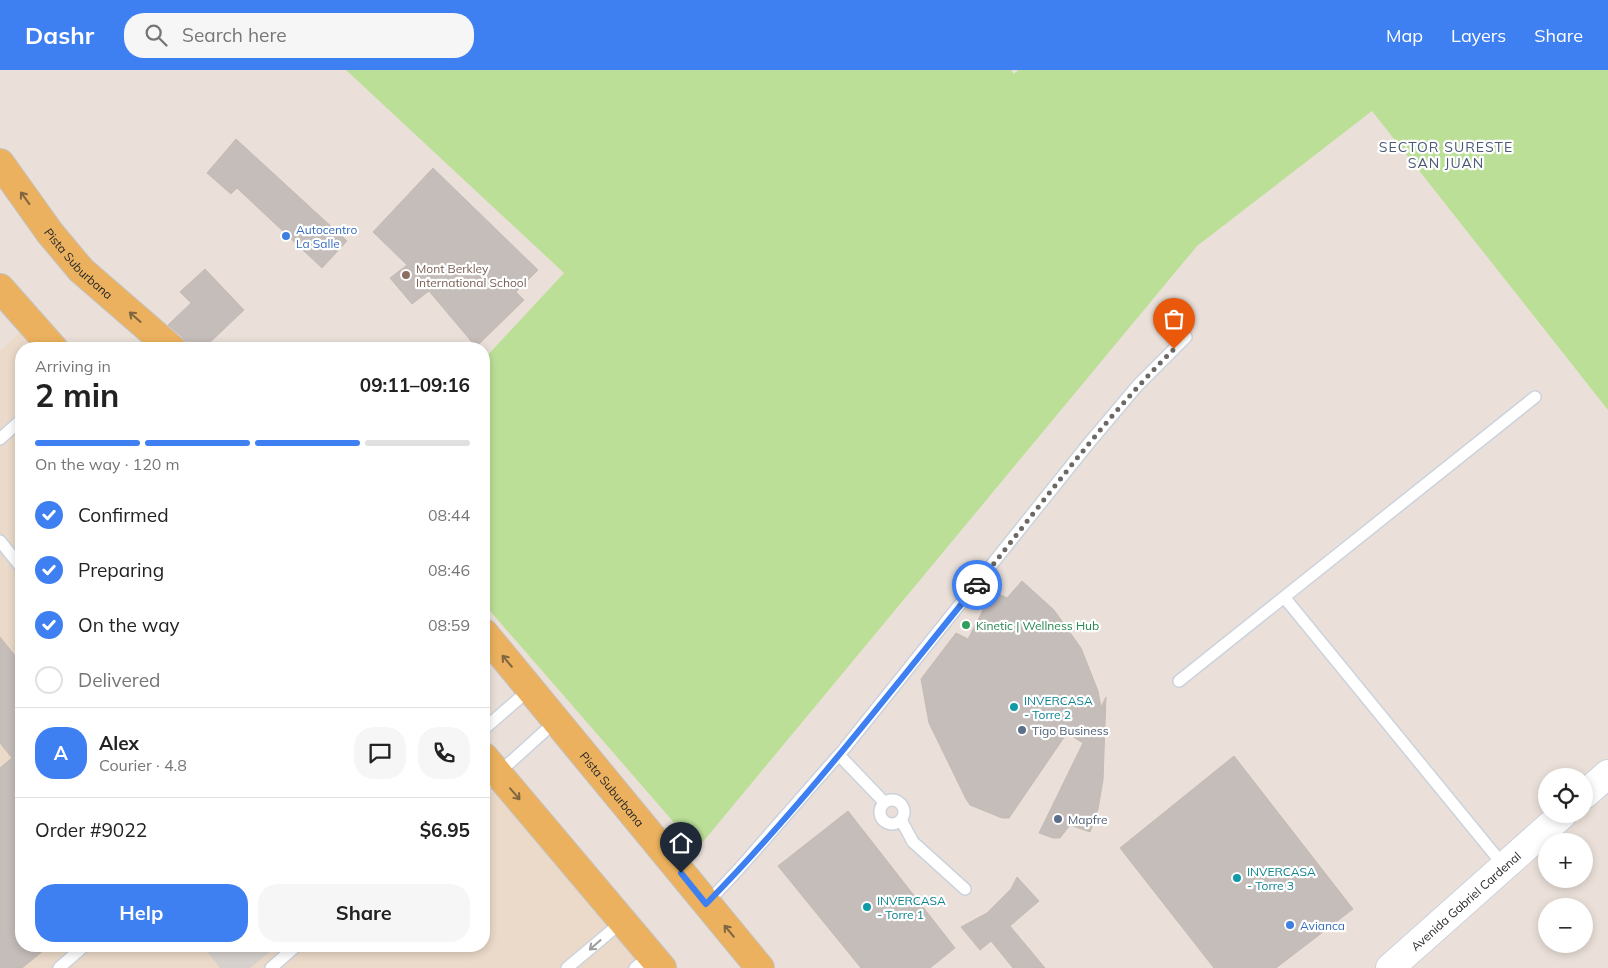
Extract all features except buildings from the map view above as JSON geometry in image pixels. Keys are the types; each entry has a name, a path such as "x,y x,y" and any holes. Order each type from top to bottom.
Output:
{"main road":[{"name":"Pista Suburbana","path":"0,164 50,233 81,270 164,342"},
{"path":"0,288 48,342"},
{"name":"Pista Suburbana","path":"490,640 760,968"},
{"path":"490,774 623,922 650,964"}],"street":[{"path":"1593,787 1608,774"},
{"name":"Avenida Gabriel Cardenal","path":"1390,968 1553,823"}],"lane":[{"path":"706,904 839,755 1089,443 1138,385 1186,337"},
{"path":"1179,681 1535,397"},
{"path":"0,439 15,425"},
{"path":"0,541 15,560"},
{"path":"1284,597 1504,866"},
{"path":"490,724 530,689"},
{"path":"490,770 556,721"},
{"path":"839,755 884,802"},
{"path":"884,802 892,800 900,802 904,809 901,820 913,842 964,889"},
{"path":"884,802 880,813 884,820 894,824 901,820"},
{"path":"568,968 623,922"},
{"path":"59,968 77,952"},
{"path":"271,968 289,952"}],"shaded area":[{"path":"31,322 48,342 15,342 15,952 490,952 490,764 662,968 0,968 0,351"},
{"path":"208,952 270,952 250,968 220,968"}],"green space":[{"path":"346,70 1011,70 1014,74 1018,70 1608,70 1608,410 1372,111 1197,246 697,849 490,611 490,353 564,273"}],"way so far":[{"path":"977,585 1089,443 1138,385 1174,349"}],"place":[{"name":"Autocentro La Salle","path":"286,236"},
{"name":"Mont Berkley International School","path":"406,275"},
{"name":"Kinetic | Wellness Hub","path":"966,625"},
{"name":"INVERCASA - Torre 2","path":"1014,707"},
{"name":"Tigo Business","path":"1022,730"},
{"name":"Mapfre","path":"1058,819"},
{"name":"INVERCASA - Torre 3","path":"1237,878"},
{"name":"INVERCASA - Torre 1","path":"867,907"},
{"name":"Avianca","path":"1290,925"}],"district":[{"name":"SECTOR SURESTE SAN JUAN","path":"1446,156"}],"route":[{"path":"681,873 706,904 844,749 977,585"}]}
